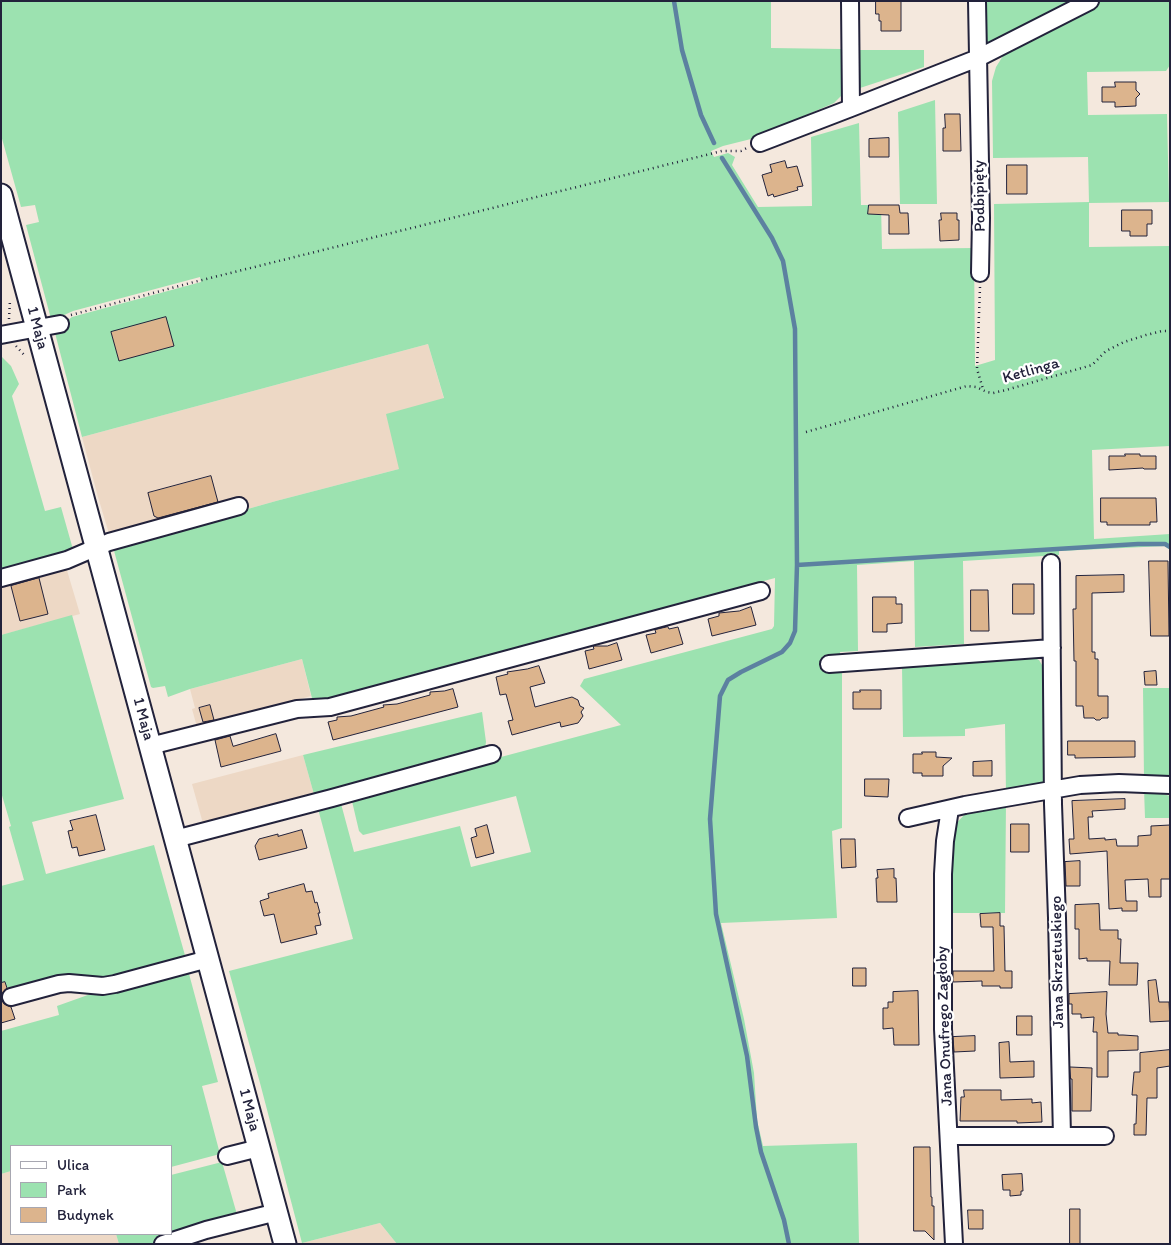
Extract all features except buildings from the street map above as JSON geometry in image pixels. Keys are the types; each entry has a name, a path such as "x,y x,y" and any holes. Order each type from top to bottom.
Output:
{"main road":[{"name":"1 Maja","path":"1,195 285,1244"}],"street":[{"path":"850,1 852,108"},
{"name":"Podbipięty","path":"977,1 981,218 980,273"},
{"path":"760,143 978,58 1090,1"},
{"path":"1,335 60,324"},
{"path":"1,578 68,560 109,542 238,506"},
{"name":"Jana Skrzetuskiego","path":"1051,563 1053,789 1062,1136"},
{"path":"150,746 297,709 330,707 760,591"},
{"path":"829,664 1052,648"},
{"path":"175,839 492,754"},
{"path":"908,818 1080,785 1119,783 1170,785"},
{"name":"Jana Onufrego Zagłoby","path":"950,809 945,841 943,914 944,1029 954,1244"},
{"path":"11,997 59,984 103,986 115,984 208,959"},
{"path":"949,1136 1105,1136"},
{"path":"227,1156 259,1148"},
{"path":"163,1244 206,1230 276,1212"}],"path":[{"path":"60,324 71,315 194,282 722,151 741,151 760,143"},
{"path":"980,273 977,369 983,390"},
{"name":"Ketlinga","path":"806,432 966,386 976,387 993,393 1006,390 1092,365 1106,351 1124,342 1146,335 1170,331"}],"shaded area":[{"path":"428,344 444,399 399,469 113,547 82,437"},
{"path":"66,567 80,614 1,635 1,585"},
{"path":"302,659 311,696 197,727 192,709 195,708 190,689"},
{"path":"303,755 315,798 204,827 192,784"},
{"path":"10,1171 10,1235 116,1235 119,1244 1,1244 1,1174"},
{"path":"380,1223 397,1244 302,1243"}],"green space":[{"path":"1,1 771,1 771,48 841,49 842,95 834,103 751,139 711,151 714,157 728,153 735,157 732,165 758,207 812,206 811,137 859,123 861,205 881,205 882,249 974,248 975,366 995,360 994,204 1089,202 1088,157 993,158 992,81 996,67 1008,48 1101,1 1170,1 1170,65 1166,71 1087,72 1088,115 1167,114 1169,202 1089,203 1089,247 1169,246 1170,264 1170,446 1092,450 1094,539 1170,534 1170,550 1165,546 1059,551 1059,555 963,561 964,644 915,647 914,561 857,565 858,651 840,652 842,674 842,828 832,831 837,918 721,923 744,1019 754,1073 757,1120 763,1146 857,1143 859,1244 397,1244 380,1223 302,1243 229,971 353,939 317,805 340,800 354,852 460,826 471,867 531,852 516,796 363,835 359,831 351,797 621,725 580,686 584,679 772,629 774,626 775,578 313,702 302,659 190,689 168,697 165,686 151,687 113,547 399,469 386,414 444,398 428,344 82,437 55,333 64,330 63,324 72,317 201,282 200,277 73,311 51,319 26,225 39,222 35,205 21,207 1,135"},
{"path":"980,1 1077,1 987,44 982,43"},
{"path":"859,50 924,50 924,67 860,88"},
{"path":"935,100 937,204 900,204 898,112"},
{"path":"2,357 11,366 19,384 12,396 45,511 61,507 74,553 1,572"},
{"path":"72,615 124,799 32,822 46,874 154,845 186,959 122,979 49,982 1,995 1,886 24,880 1,792 1,635"},
{"path":"1033,657 1039,660 1045,670 1045,786 1006,794 1005,724 965,729 965,736 903,737 902,666"},
{"path":"1143,688 1170,688 1170,777 1144,779"},
{"path":"482,712 485,748 315,798 303,755"},
{"path":"1144,789 1170,796 1170,818 1145,818"},
{"path":"1006,802 1005,913 948,913 952,828 965,814 973,809"},
{"path":"188,970 218,1082 202,1086 220,1154 172,1167 172,1145 10,1145 10,1171 1,1174 1,1031 59,1015 57,1006 99,991"},
{"path":"222,1162 238,1218 219,1222 152,1244 119,1244 116,1235 172,1235 172,1175"}],"waterway":[{"path":"674,1 682,50 701,115 714,143"},
{"path":"722,158 772,238 783,261 795,329 797,565 795,631 790,643 782,652 728,680 720,696 710,819 716,914 747,1056 761,1152 784,1220 789,1244"},
{"path":"797,565 1138,544 1165,544 1170,547"}]}
